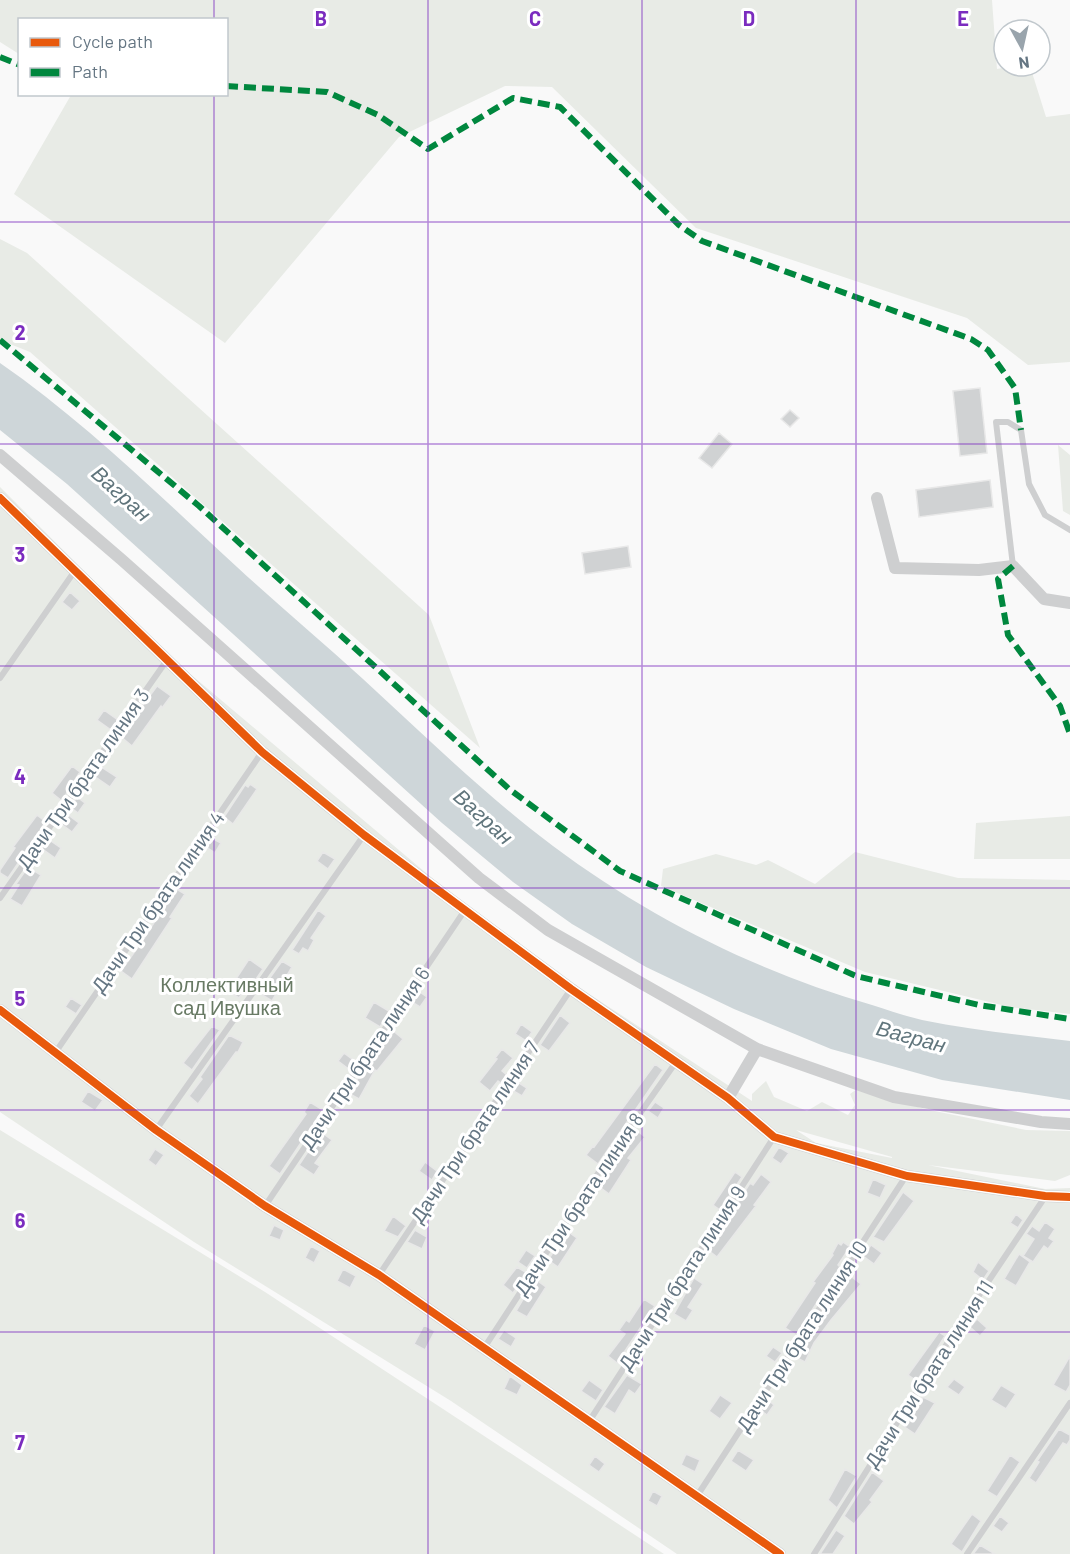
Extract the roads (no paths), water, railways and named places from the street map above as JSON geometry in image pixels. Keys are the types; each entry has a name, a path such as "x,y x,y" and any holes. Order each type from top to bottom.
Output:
{"street":[{"path":"0,456 122,560 478,878 549,930 757,1049 894,1096 1041,1122 1070,1124"},
{"path":"0,498 262,752 364,835 571,989 728,1098 774,1137 907,1176 1045,1196 1070,1197"},
{"path":"877,498 895,568 979,570 1013,566 1044,598 1070,603"},
{"path":"0,1010 156,1130 264,1206 379,1275 780,1554"},
{"path":"728,1098 757,1049"}],"lane":[{"path":"1013,566 996,422 1008,422 1021,430 1029,484 1045,515 1070,531"},
{"path":"0,678 74,572"},
{"name":"Дачи Три брата линия 3","path":"0,898 167,660"},
{"name":"Дачи Три брата линия 4","path":"54,1053 262,752"},
{"path":"156,1130 364,835"},
{"name":"Дачи Три брата линия 6","path":"264,1206 465,910"},
{"name":"Дачи Три брата линия 7","path":"379,1275 571,989"},
{"name":"Дачи Три брата линия 8","path":"484,1348 676,1062"},
{"name":"Дачи Три брата линия 9","path":"590,1420 774,1137"},
{"name":"Дачи Три брата линия 10","path":"697,1496 907,1176"},
{"name":"Дачи Три брата линия 11","path":"814,1554 955,1331 1045,1196"},
{"path":"967,1554 1070,1403"}],"water":[{"name":"Вагран","path":"0,363 62,410 122,461 480,786 528,827 590,872 627,897 706,940 746,959 830,992 922,1020 1070,1041 1070,1100 942,1080 831,1049 734,1009 646,967 572,924 513,882 442,823 67,484 0,430"}],"park label":[{"name":"Коллективный сад Ивушка","path":"227,996"}]}
